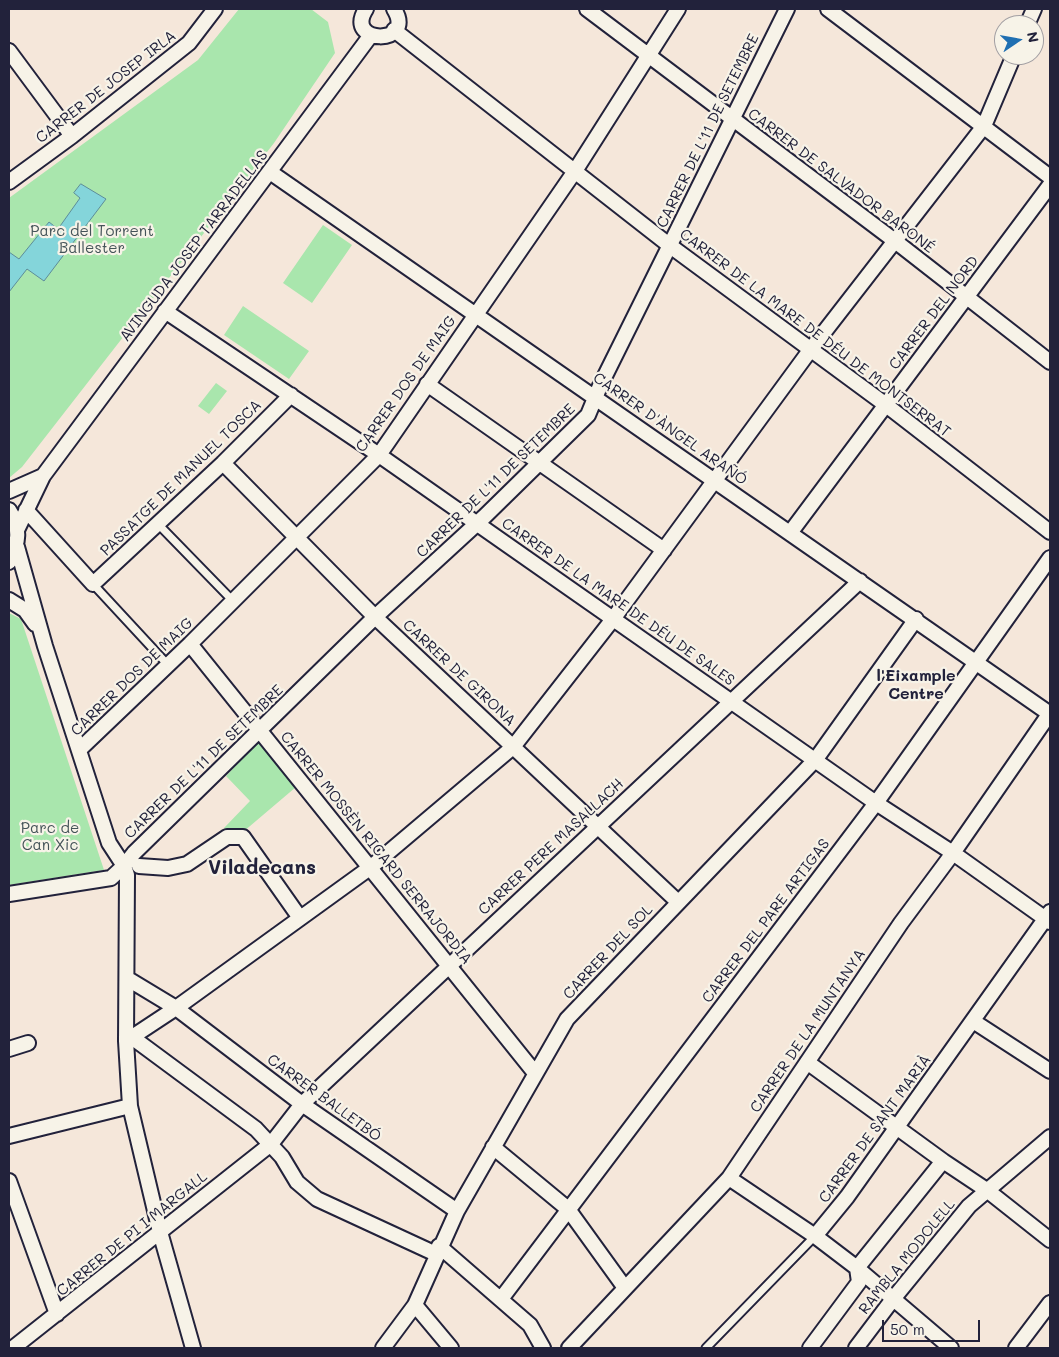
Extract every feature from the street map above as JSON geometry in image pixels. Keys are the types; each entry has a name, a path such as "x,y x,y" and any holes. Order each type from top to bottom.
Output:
{"street":[{"name":"CARRER DE JOSEP IRLA","path":"9,182 72,136 188,43 215,9"},
{"path":"362,10 364,28 371,36 384,37 394,30 398,20 395,9"},
{"name":"CARRER DE SALVADOR BARONÉ","path":"587,9 895,241 1050,362"},
{"name":"CARRER DOS DE MAIG","path":"79,750 168,666 379,455 575,172 678,9"},
{"name":"CARRER DE L'11 DE SETEMBRE","path":"9,894 111,878 124,866 134,852 375,617 476,524 588,415 787,9"},
{"path":"828,9 1050,177"},
{"name":"CARRER DE LA MARE DE DÉU DE MONTSERRAT","path":"394,30 670,245 886,405 1050,532"},
{"name":"AVINGUDA JOSEP TARRADELLAS","path":"17,530 43,476 371,36"},
{"path":"9,51 72,136"},
{"path":"129,1040 371,867 436,809 513,746 613,619 811,349 984,126 1010,65"},
{"name":"CARRER D'ÀNGEL ARAÑÓ","path":"270,172 716,480 1050,714"},
{"name":"CARRER DEL NORD","path":"790,533 1050,185"},
{"name":"CARRER DE LA MARE DE DÉU DE SALES","path":"165,311 379,455 816,759 876,803 1049,918"},
{"path":"427,384 664,550"},
{"name":"PASSATGE DE MANUEL TOSCA","path":"93,584 223,463 291,395"},
{"name":"CARRER DE GIRONA","path":"223,463 375,617 678,902"},
{"name":"AVINGUDA JOSEP TARRADELLAS","path":"9,491 43,476"},
{"path":"9,510 17,530 17,547 45,646 110,843 124,866 127,875 130,1106 160,1232 193,1348"},
{"path":"26,510 93,584"},
{"path":"9,562 17,547"},
{"name":"CARRER DEL PARE ARTIGAS","path":"501,1299 876,803 1050,558"},
{"name":"CARRER PERE MASALLACH","path":"271,1144 302,1104 597,825 860,581"},
{"path":"9,600 25,610 45,646"},
{"name":"CARRER DEL SOL","path":"383,1348 414,1305 457,1211 567,1020 816,759 916,619"},
{"name":"CARRER MOSSÈN RICARD SERRAJORDIA","path":"190,644 535,1073"},
{"name":"CARRER DE LA MUNTANYA","path":"569,1348 729,1178 901,923 953,854 1050,714"},
{"path":"139,866 168,868 186,864 227,837 243,837 300,918"},
{"name":"CARRER DE SANT MARIÀ","path":"815,1236 847,1197 896,1126 1049,918"},
{"name":"CARRER BALLETBÓ","path":"128,979 176,1008 302,1104 457,1211"},
{"path":"973,1021 1050,1071"},
{"path":"129,1040 256,1129 271,1144 291,1175 317,1199 438,1250 501,1299 530,1325 543,1348"},
{"path":"9,1049 28,1043"},
{"path":"807,1062 943,1161 988,1191 1050,1240"},
{"path":"9,1136 130,1106"},
{"name":"RAMBLA MODOLELL","path":"856,1348 893,1299 969,1206 1050,1137"},
{"name":"CARRER DE PI I MARGALL","path":"13,1348 271,1144"},
{"path":"493,1148 568,1209 625,1288"},
{"path":"810,1348 859,1282 857,1268 943,1161"},
{"path":"729,1178 815,1236 857,1268 951,1348"},
{"path":"9,1181 57,1314"},
{"path":"1016,1348 1050,1303"},
{"path":"414,1305 451,1348"}],"lane":[{"path":"158,524 233,601"},
{"path":"93,584 168,666"},
{"name":"CARRER DE SANT MARIÀ","path":"706,1348 815,1236"}],"green space":[{"name":"Parc del Torrent Ballester","path":"239,9 311,9 328,22 335,53 274,143 22,467 9,478 9,198 198,60"},
{"path":"323,225 352,245 312,303 283,283"},
{"path":"243,306 309,351 289,379 224,335"},
{"path":"216,383 227,391 209,414 198,406"},
{"name":"Parc de Can Xic","path":"9,613 21,619 104,870 9,885"},
{"path":"259,741 296,787 243,832 227,831 224,828 250,801 226,776"}],"water":[{"path":"81,184 106,199 44,281 27,269 9,292 9,252 19,259 49,222 58,229 80,198 74,193"}],"district":[{"name":"l'Eixample Centre","path":"916,685"},
{"name":"Viladecans","path":"262,868"}]}
